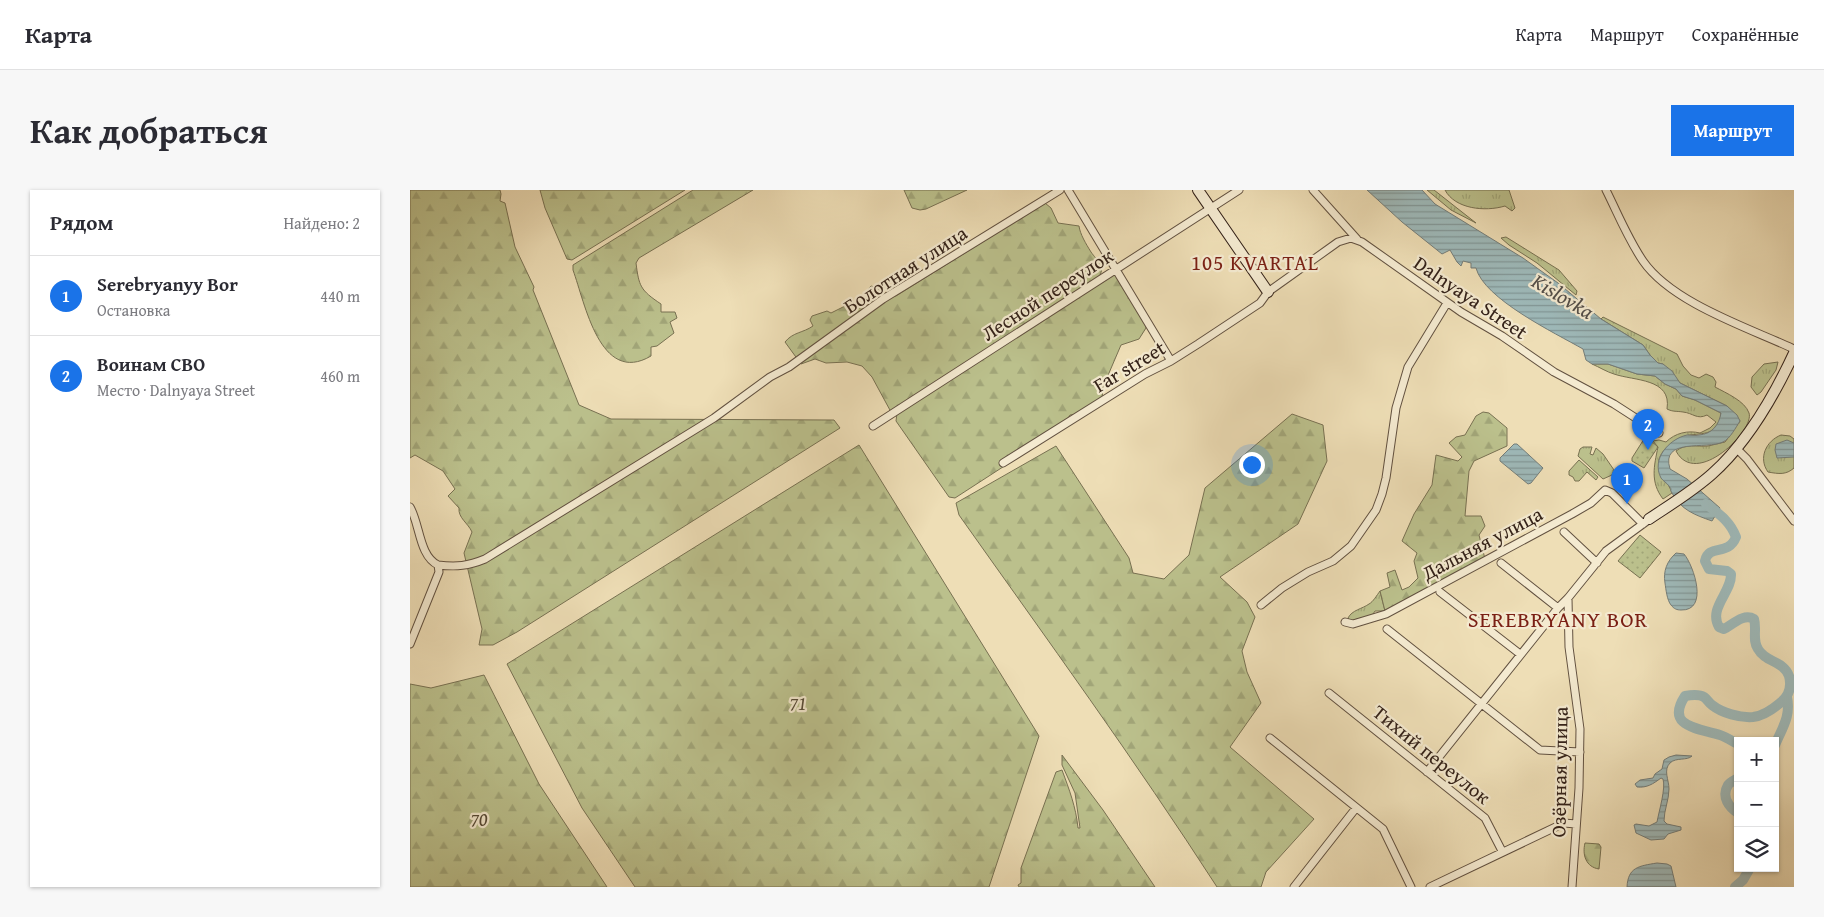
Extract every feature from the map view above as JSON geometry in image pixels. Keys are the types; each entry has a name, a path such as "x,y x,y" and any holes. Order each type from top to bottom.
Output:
{"street":[{"name":"Болотная улица","path":"438,565 456,567 472,565 485,559 714,418 883,299 1060,190"},
{"path":"1068,190 1171,361"},
{"path":"1198,190 1268,292 1338,242 1351,238 1356,239"},
{"name":"Лесной переулок","path":"873,426 1239,190"},
{"path":"1313,190 1356,239"},
{"path":"1427,772 1520,654 1614,544 1705,479 1736,448 1768,402 1794,351 1693,302 1667,285 1644,262 1606,190"},
{"name":"Dalnyaya Street","path":"1356,239 1447,303 1502,336 1554,372 1614,404 1659,433"},
{"name":"Far street","path":"1003,463 1145,374 1171,361 1260,303 1268,292"},
{"path":"1261,605 1282,588 1308,572 1333,561 1351,546 1376,510 1386,478 1396,408 1406,374 1411,361 1447,303"},
{"path":"1736,448 1747,459 1794,521"},
{"name":"Дальняя улица","path":"1345,622 1353,624 1386,614 1572,514 1591,503 1602,491 1610,491 1625,506 1646,522"},
{"path":"410,507 416,517 427,556 438,565 439,572 422,610 410,644"},
{"path":"1564,532 1597,563"},
{"path":"1501,563 1558,608"},
{"path":"1440,592 1520,654"},
{"name":"Озёрная улица","path":"1568,598 1569,647 1580,729 1572,887"},
{"path":"1387,629 1540,750 1580,752"},
{"name":"Тихий переулок","path":"1328,693 1485,818 1502,852"},
{"path":"1270,738 1384,829 1411,887"},
{"path":"1294,887 1356,808"},
{"path":"1430,887 1564,823 1576,824"}],"green space":[{"path":"410,190 500,190 500,201 505,203 515,247 534,287 533,290 579,405 611,419 834,420 840,428 517,632 493,645 479,645 482,629 464,553 472,532 462,518 459,508 448,496 455,489 443,471 415,455 410,458"},
{"path":"540,190 685,190 572,260 567,259 545,208"},
{"path":"693,190 753,190 639,258 636,263 642,287 661,304 661,312 675,312 677,318 670,322 674,333 657,346 651,347 651,356 633,362 619,360 607,351 597,337 583,302 573,265"},
{"path":"904,190 967,190 920,210 912,208"},
{"path":"1427,190 1434,190 1476,223 1451,210"},
{"path":"1445,190 1509,190 1515,208 1512,211 1505,206 1480,209 1463,205"},
{"path":"1045,203 1051,208 1058,223 1079,226 1085,242 1101,266 1102,269 1099,277 891,412 872,377 862,366 847,362 826,363 815,359 801,364 785,342 791,336 813,326 810,320 812,316 827,311 831,313 849,304 859,308 869,305 866,291 871,286 878,288 883,296 896,296"},
{"path":"1506,237 1559,270 1577,291 1576,295 1537,263 1501,238"},
{"path":"1114,275 1123,277 1146,328 1139,339 1121,345 1103,387 1102,400 1085,413 1070,415 1060,430 955,498 949,497 896,421 897,413"},
{"path":"1603,317 1677,354 1683,366 1691,375 1699,378 1706,374 1713,377 1716,382 1715,387 1744,405 1749,413 1748,421 1734,443 1722,453 1709,460 1697,463 1685,461 1676,451 1688,446 1708,446 1725,442 1740,421 1727,406 1680,383 1663,364 1658,363 1650,355 1643,345 1601,319"},
{"path":"1778,362 1776,370 1757,395 1751,387 1752,377 1764,364"},
{"path":"1592,364 1608,364 1637,374 1655,376 1665,384 1676,389 1682,396 1695,400 1721,413 1720,420 1715,429 1707,433 1680,438 1669,445 1661,455 1659,465 1672,493 1663,499 1656,486 1654,467 1658,447 1653,441 1666,442 1673,436 1682,433 1700,433 1710,428 1716,422 1707,415 1698,417 1667,409 1667,399 1664,391 1658,386 1611,373"},
{"path":"1483,412 1489,413 1507,428 1507,446 1474,461 1469,471 1465,516 1481,516 1485,526 1479,535 1485,559 1385,611 1380,591 1390,587 1387,573 1395,570 1402,590 1409,587 1418,578 1414,561 1417,553 1402,541 1414,514 1432,485 1436,455 1458,461 1462,457 1449,443 1456,437 1465,435 1476,416"},
{"path":"1292,414 1323,425 1327,461 1298,524 1220,577 1247,602 1255,617 1242,651 1247,672 1261,703 1230,747 1314,819 1266,872 1261,887 1217,887 1122,746 959,515 956,503 1056,446 1129,558 1133,573 1164,579 1189,555 1205,488"},
{"path":"1781,435 1790,436 1794,439 1794,468 1782,473 1768,472 1764,461 1765,451 1771,441"},
{"path":"1644,439 1649,439 1658,447 1644,468 1632,461 1632,458"},
{"name":"71","path":"859,445 1039,736 989,887 635,887 582,808 507,664"},
{"path":"1592,447 1590,454 1593,455 1596,448 1603,454 1614,470 1612,475 1603,479 1578,456 1580,449"},
{"path":"1579,460 1598,477 1596,480 1587,472 1579,481 1575,481 1569,475 1569,471"},
{"path":"1640,535 1661,552 1640,578 1618,561"},
{"path":"1380,591 1385,611 1375,611 1374,617 1350,621 1348,618 1350,615 1370,603"},
{"name":"70","path":"484,675 539,784 607,887 410,887 410,684 431,688"},
{"path":"1062,755 1103,810 1155,887 1019,887 1018,885 1021,883 1021,868 1056,772 1062,770 1074,805 1078,828 1080,828 1075,793 1062,765"},
{"path":"1585,843 1599,844 1601,847 1599,869 1591,866 1586,860 1584,852"}],"water":[{"name":"Kislovka","path":"1367,190 1422,190 1435,204 1523,258 1558,283 1601,319 1643,345 1658,363 1663,364 1672,371 1680,383 1727,406 1737,415 1740,421 1733,433 1723,442 1687,446 1672,452 1669,459 1670,469 1687,479 1720,508 1712,521 1694,514 1680,504 1661,478 1658,464 1668,445 1680,437 1708,433 1717,425 1721,413 1695,400 1682,396 1676,389 1665,384 1655,376 1637,374 1608,364 1592,364 1586,360 1583,349 1539,325 1506,303 1482,280 1476,268 1471,268 1471,263 1463,261 1461,266 1450,250 1442,254 1402,222"},
{"path":"1787,440 1794,443 1794,457 1777,458 1776,444"},
{"path":"1514,444 1517,444 1543,468 1531,483 1528,484 1500,461 1500,458"},
{"path":"1676,553 1684,554 1688,560 1697,587 1695,603 1690,608 1681,610 1674,608 1670,603 1665,579 1666,567"},
{"path":"1676,755 1692,756 1672,761 1668,766 1669,793 1664,821 1667,824 1681,827 1681,830 1668,834 1664,839 1651,840 1636,833 1634,825 1649,826 1657,822 1663,794 1663,779 1661,778 1653,784 1644,787 1637,787 1635,784 1640,780 1653,778 1662,769 1664,760"},
{"path":"1657,863 1671,866 1676,887 1627,887 1632,871 1645,865"}],"waterway":[{"path":"1706,504 1727,522 1736,537 1728,547 1710,552 1705,561 1709,569 1727,571 1731,574 1728,587 1716,613 1719,627 1724,629 1746,617 1754,619 1756,646 1765,657 1783,667 1787,671 1790,680 1788,694 1783,700 1767,712 1753,717 1726,713 1716,708 1702,696 1685,696 1680,706 1679,714 1681,720 1694,728 1720,735 1734,742"},
{"path":"1779,737 1787,716 1787,697"},
{"path":"1734,780 1728,785 1725,794 1729,805 1734,810"},
{"path":"1735,887 1743,880 1748,872"}],"place":[{"name":"Воинам СВО","path":"1648,450"},
{"name":"Serebryanyy Bor","path":"1627,504"}],"district":[{"name":"105 KVARTAL","path":"1255,262"},
{"name":"SEREBRYANY BOR","path":"1558,619"}]}
